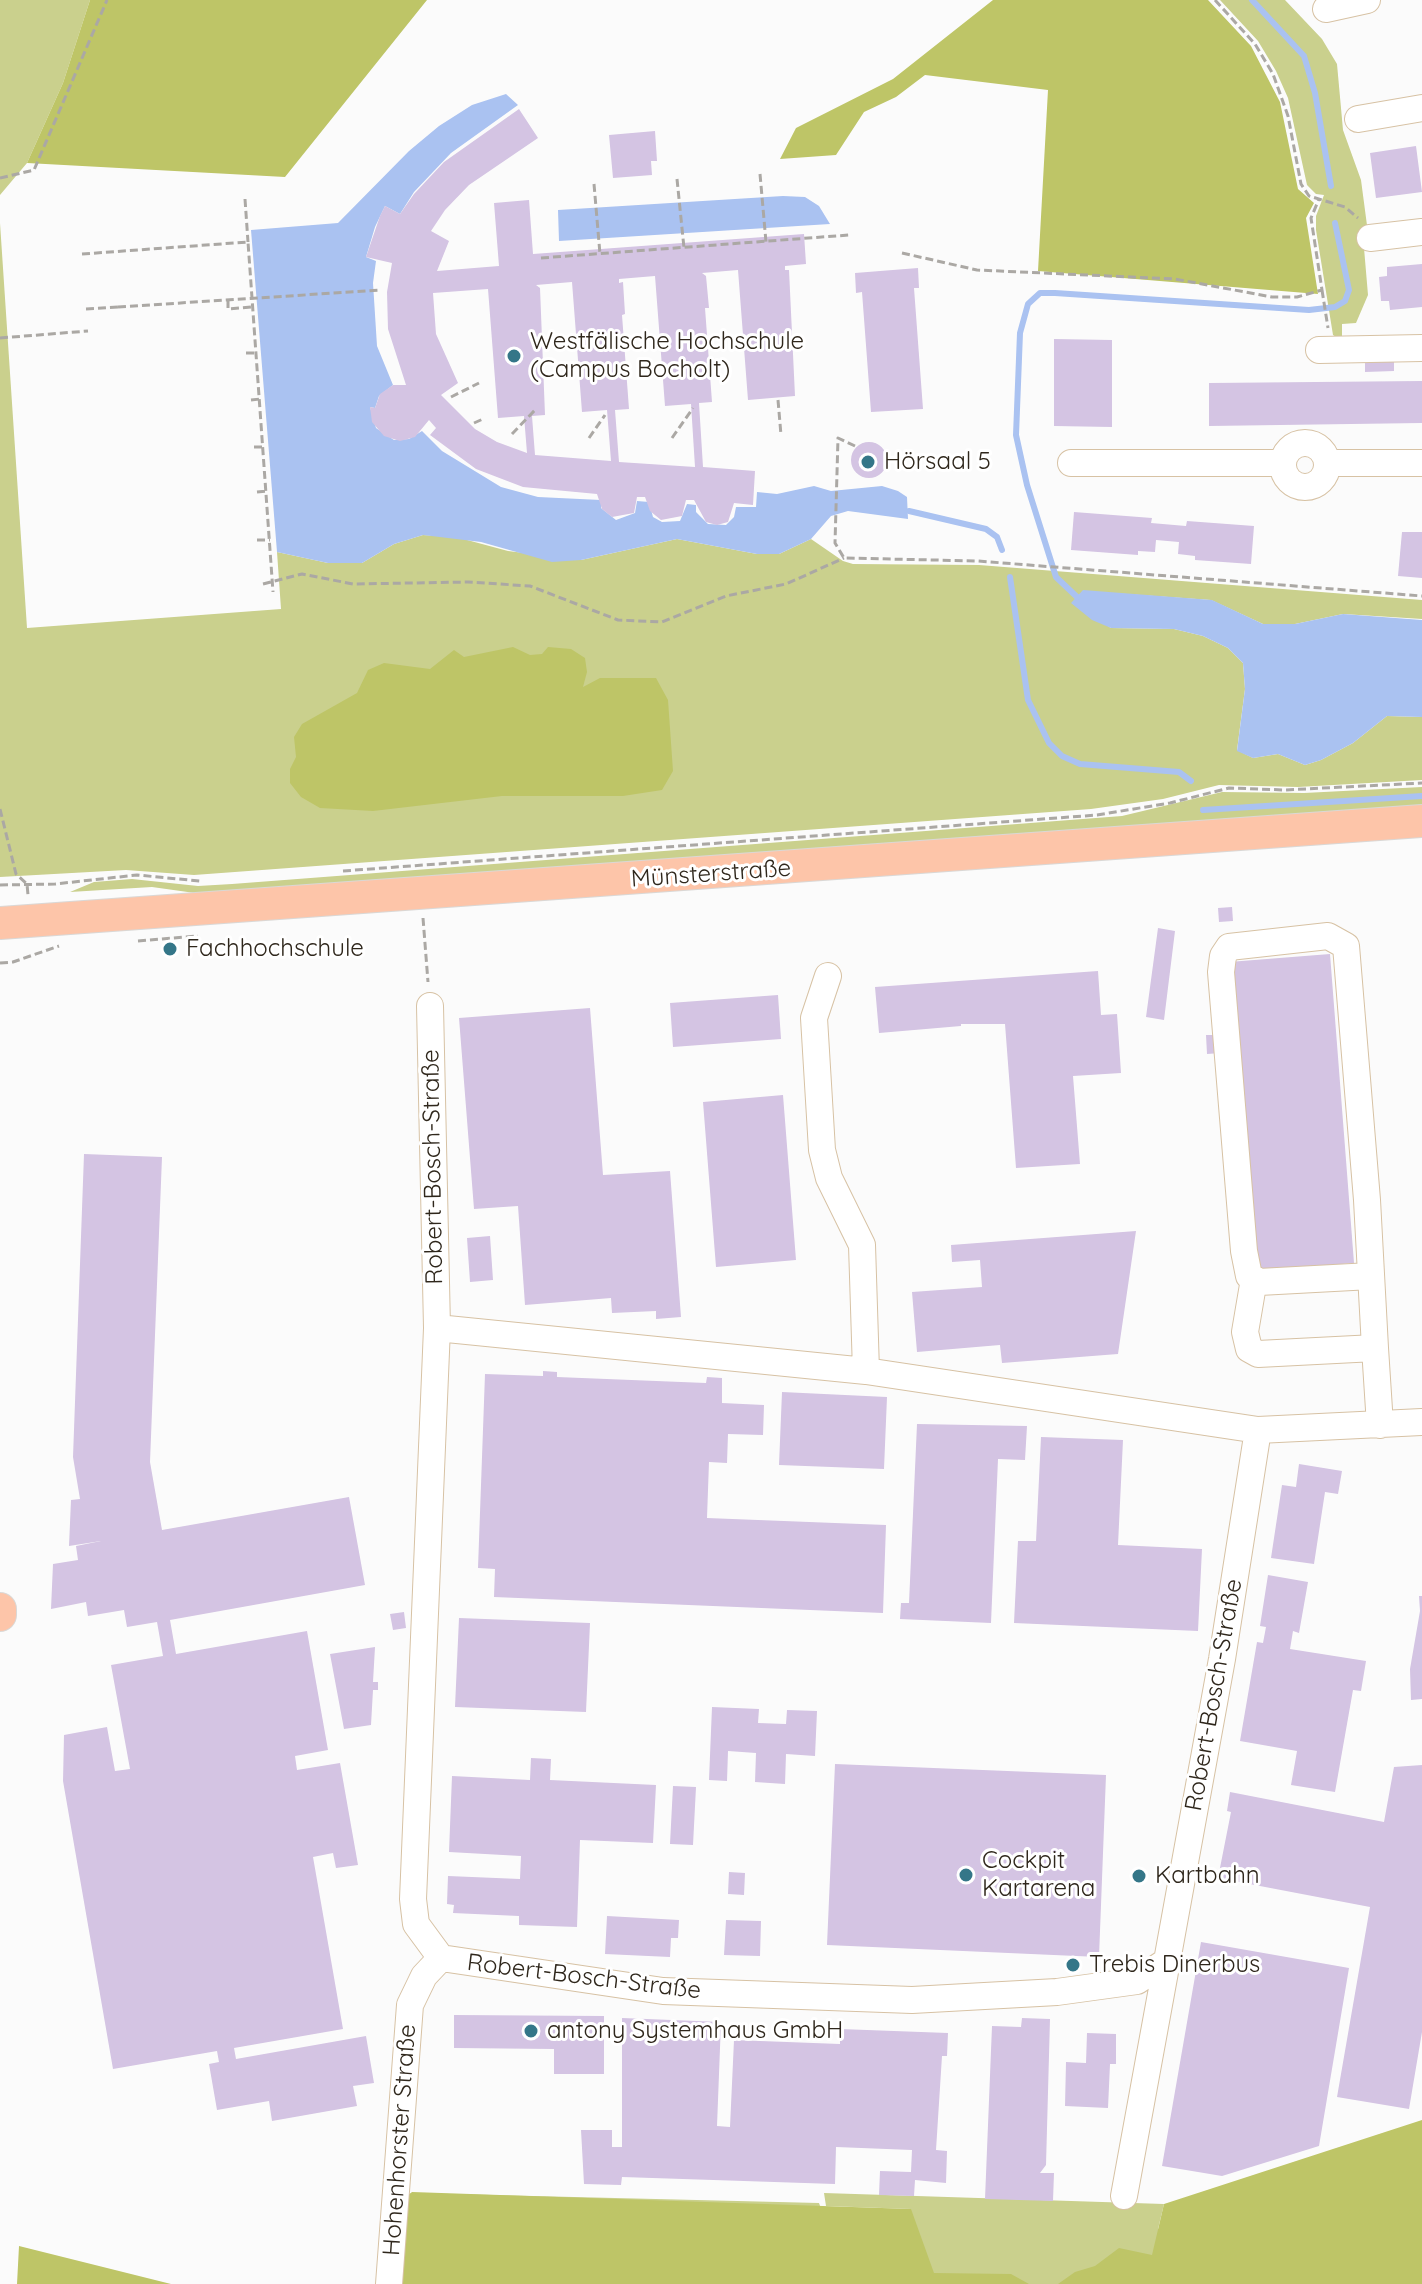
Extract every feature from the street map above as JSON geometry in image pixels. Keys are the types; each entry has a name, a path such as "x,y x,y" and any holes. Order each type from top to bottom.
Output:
{"main road":[{"name":"Münsterstraße","path":"0,923 1422,821"},
{"path":"0,1609 0,1615"}],"street":[{"path":"1326,9 1367,0"},
{"path":"1358,119 1422,108"},
{"path":"1370,238 1422,232"},
{"path":"1319,350 1422,348"},
{"path":"1071,463 1283,463 1287,478 1301,487 1317,483 1326,471 1327,463 1422,463"},
{"path":"1371,1276 1259,1282 1246,1267 1223,956 1229,947 1242,943 1328,936 1346,946 1349,956 1371,1276 1380,1425"},
{"path":"828,976 814,1018 822,1150 829,1178 862,1245 866,1371"},
{"name":"Robert-Bosch-Straße","path":"430,1006 437,1328 413,1899 416,1924 441,1958 663,1991 912,2000 1057,1992 1137,1981 1167,1961"},
{"path":"1254,1279 1245,1332 1249,1349 1258,1354 1375,1348"},
{"path":"437,1328 866,1371 1258,1430 1422,1422"},
{"name":"Robert-Bosch-Straße","path":"1124,2196 1222,1659 1258,1430"},
{"name":"Hohenhorster Straße","path":"389,2284 410,2005 424,1976 441,1958"}],"path":[{"path":"0,178 34,170 107,0"},
{"path":"1215,0 1255,44 1273,74 1288,116 1301,184 1309,196 1345,207 1356,215 1370,238"},
{"path":"760,174 766,242"},
{"path":"677,179 684,248"},
{"path":"594,184 600,254"},
{"path":"245,199 273,592"},
{"path":"1319,199 1311,218 1327,322"},
{"path":"541,258 849,235"},
{"path":"82,254 248,242"},
{"path":"902,253 977,270 1013,274 1175,279 1272,297 1297,297 1322,292"},
{"path":"86,309 381,290"},
{"path":"228,300 228,309 253,307"},
{"path":"0,338 88,331"},
{"path":"246,353 256,353"},
{"path":"451,397 479,383"},
{"path":"251,400 260,399"},
{"path":"778,400 781,435"},
{"path":"672,438 693,408"},
{"path":"512,434 535,410"},
{"path":"589,438 605,415"},
{"path":"474,423 483,419"},
{"path":"844,558 835,543 838,438 855,446"},
{"path":"254,447 263,447"},
{"path":"257,492 267,491"},
{"path":"257,540 270,540"},
{"path":"263,584 273,584 302,574 353,584 468,582 530,586 618,620 662,622 726,596 786,584 844,558 1069,568 1422,596"},
{"path":"338,871 1097,815 1170,803 1229,788 1329,789 1422,783"},
{"path":"0,809 16,874 27,884"},
{"path":"0,885 137,875 208,882"},
{"path":"422,895 430,1006"},
{"path":"0,963 31,956"}],"green space":[{"path":"0,0 90,0 63,83 27,163 0,195"},
{"path":"90,0 427,0 285,177 27,163 63,83"},
{"path":"993,0 1208,0 1251,46 1280,102 1298,189 1314,203 1306,218 1318,294 1038,271 1048,90 925,75 896,97 864,112 836,155 780,159 796,128 893,79"},
{"path":"1220,0 1285,0 1322,39 1337,64 1343,130 1361,180 1370,248 1364,248 1368,295 1356,323 1342,324 1342,341 1333,335 1316,230 1316,216 1324,195 1316,194 1307,185 1288,98 1276,71 1258,41"},
{"path":"0,223 27,628 281,609 277,552 328,563 362,563 394,544 423,535 456,537 508,551 581,560 677,539 757,554 779,554 811,539 843,561 853,564 979,565 1422,600 1422,619 1343,614 1295,624 1263,624 1211,600 1083,591 1072,603 1111,628 1174,629 1203,636 1228,648 1243,663 1245,689 1237,750 1253,758 1278,754 1305,765 1353,743 1387,716 1422,717 1422,780 1298,787 1219,785 1163,799 1091,809 194,875 126,870 0,877"},
{"path":"513,647 530,655 542,654 548,647 571,649 585,658 587,672 583,687 600,678 656,678 668,700 673,771 662,790 623,796 502,796 373,811 320,808 301,797 290,783 290,769 296,757 294,737 302,724 357,693 368,670 384,663 430,669 454,650 464,657"},
{"path":"1422,787 1422,808 202,894 152,887 70,892 94,882 132,879 198,886 232,884 1122,816 1222,792 1304,793"},
{"path":"1422,2120 1422,2284 1058,2284 1075,2272 1095,2266 1119,2248 1152,2255 1164,2204"},
{"path":"412,2192 911,2209 934,2273 1011,2274 1029,2284 394,2284 399,2203"},
{"path":"411,2193 819,2203 824,2217 911,2209 826,2206 824,2193 1164,2204 1158,2229 1422,2284 394,2284 399,2203"},
{"path":"19,2246 171,2284 17,2284"}],"water":[{"path":"506,94 518,105 451,153 414,192 400,214 385,206 375,227 366,257 376,261 373,283 377,346 393,385 379,396 375,408 370,407 376,428 394,440 409,439 422,431 442,451 501,487 538,497 601,500 601,508 616,520 635,513 637,501 649,502 653,517 662,522 680,521 687,504 696,505 696,512 708,524 726,525 734,517 736,507 756,507 757,492 777,494 814,486 831,491 882,486 898,491 907,497 908,519 848,511 831,516 811,539 779,554 757,554 677,539 581,560 552,562 481,542 423,535 394,544 362,563 328,563 277,552 251,230 338,223 409,151 439,126 472,105"},
{"path":"805,197 819,206 830,224 559,241 558,210"},
{"path":"1083,590 1212,600 1263,624 1295,624 1343,614 1422,620 1422,717 1387,716 1353,743 1305,765 1278,754 1253,758 1237,751 1245,689 1243,663 1228,648 1203,636 1174,629 1111,628 1092,620 1071,603"}],"building":[{"path":"519,109 538,138 469,185 445,210 431,231 449,241 437,271 499,266 494,203 529,200 533,254 804,234 806,264 785,266 785,270 789,270 795,396 748,400 738,270 702,273 706,276 709,308 705,308 712,402 699,403 703,467 755,471 753,505 734,503 728,522 717,525 706,522 694,500 686,500 682,516 661,520 650,511 645,497 637,497 634,513 612,517 602,509 597,494 523,487 476,469 430,435 436,428 429,420 415,437 400,441 384,436 372,422 370,407 375,408 380,394 393,385 406,385 388,329 387,292 392,263 366,257 385,206 400,214 444,162","holes":["655,276 665,406 691,404 695,467 619,462 615,410 629,409 622,315 625,314 623,282 619,283 619,279","572,282 582,412 607,410 611,461 535,455 532,416 545,415 540,288 536,285","488,289 498,418 524,416 527,453 497,442 475,429 441,395 458,383 436,334 433,293"]},
{"path":"655,131 657,161 651,161 652,175 613,178 609,135"},
{"path":"1416,146 1422,192 1376,198 1370,153"},
{"path":"1422,264 1422,307 1390,310 1389,301 1381,301 1379,277 1387,276 1387,267"},
{"path":"918,268 919,288 914,288 923,409 871,412 862,292 856,293 855,273"},
{"path":"1054,339 1112,340 1112,427 1054,426"},
{"path":"1394,360 1394,371 1365,372 1365,361"},
{"path":"1422,381 1422,423 1209,426 1209,383"},
{"name":"Hörsaal 5","path":"869,442 882,447 887,460 882,473 869,478 856,473 851,460 856,447"},
{"path":"1074,512 1152,518 1151,523 1186,526 1187,521 1254,526 1251,564 1195,560 1195,556 1178,554 1179,542 1156,540 1155,552 1138,551 1138,555 1071,550"},
{"path":"1402,532 1422,532 1422,578 1398,576"},
{"path":"1232,907 1233,921 1219,922 1218,908"},
{"path":"1158,928 1175,931 1164,1020 1146,1017"},
{"path":"1330,954 1354,1263 1252,1271 1229,962"},
{"path":"1098,971 1101,1015 1117,1014 1121,1073 1073,1076 1080,1164 1016,1168 1005,1024 961,1024 879,1033 875,987"},
{"path":"778,995 781,1039 673,1047 670,1003"},
{"path":"590,1008 603,1175 670,1171 681,1317 656,1319 656,1311 612,1313 611,1298 525,1305 518,1206 474,1209 459,1018"},
{"path":"1206,1035 1220,1035 1221,1053 1207,1054"},
{"path":"783,1095 796,1260 716,1267 703,1102"},
{"path":"84,1154 162,1157 150,1462 162,1530 349,1497 365,1585 170,1620 176,1654 307,1631 328,1750 295,1756 297,1770 340,1763 358,1865 336,1868 333,1853 313,1857 343,2029 234,2048 236,2059 366,2036 374,2083 353,2086 357,2106 272,2121 269,2101 217,2110 209,2064 219,2062 217,2051 113,2069 63,1781 64,1735 107,1727 115,1771 130,1769 111,1665 163,1656 157,1622 127,1627 124,1610 88,1616 86,1602 51,1609 53,1564 78,1560 76,1546 101,1541 69,1546 71,1500 80,1499 73,1457"},
{"path":"1136,1231 1118,1354 1002,1363 1000,1345 917,1352 912,1292 982,1287 980,1260 952,1262 951,1245"},
{"path":"490,1236 493,1280 470,1282 467,1238"},
{"path":"543,1371 557,1372 557,1377 706,1383 707,1377 722,1378 722,1403 764,1405 763,1435 728,1434 727,1463 709,1462 707,1518 886,1525 883,1613 494,1597 495,1569 478,1568 485,1374 543,1376"},
{"path":"782,1392 887,1397 884,1469 779,1465"},
{"path":"917,1424 1027,1426 1025,1460 998,1459 991,1623 900,1619 901,1603 909,1603"},
{"path":"1041,1437 1123,1440 1118,1545 1202,1549 1198,1631 1014,1623 1018,1541 1036,1541"},
{"path":"1299,1464 1342,1471 1338,1494 1325,1492 1314,1564 1271,1558 1282,1485 1296,1487"},
{"path":"1268,1575 1308,1582 1299,1633 1293,1631 1290,1649 1366,1661 1361,1691 1353,1690 1335,1792 1291,1785 1297,1751 1240,1741 1257,1642 1263,1643 1266,1627 1260,1626"},
{"path":"1419,1596 1422,1596 1422,1699 1411,1700 1410,1669 1420,1611"},
{"path":"404,1612 406,1628 393,1630 390,1614"},
{"path":"459,1618 590,1623 586,1712 455,1707"},
{"path":"375,1647 373,1682 378,1682 378,1690 373,1690 371,1725 344,1729 330,1654"},
{"path":"712,1707 759,1709 758,1723 786,1724 787,1710 817,1711 815,1756 786,1754 785,1784 755,1782 756,1753 728,1751 727,1781 709,1780"},
{"path":"531,1758 551,1759 550,1780 656,1785 653,1843 580,1840 577,1927 519,1925 519,1916 453,1913 454,1905 447,1904 448,1876 520,1879 521,1856 449,1852 452,1776 530,1780"},
{"name":"Cockpit Kartarena","path":"835,1764 1106,1775 1099,1957 827,1945"},
{"path":"1422,1765 1422,2032 1409,2109 1337,2097 1370,1907 1218,1878 1231,1812 1227,1811 1230,1792 1384,1822 1394,1767"},
{"path":"673,1786 696,1787 693,1845 670,1844"},
{"path":"729,1872 745,1873 744,1895 728,1894"},
{"path":"607,1916 679,1920 678,1938 671,1938 670,1957 605,1954"},
{"path":"726,1920 761,1921 760,1956 724,1955"},
{"path":"1201,1942 1349,1968 1319,2146 1222,2176 1162,2166"},
{"path":"454,2015 604,2016 604,2074 554,2074 554,2049 454,2048"},
{"path":"622,2018 721,2022 717,2126 730,2127 734,2040 840,2044 840,2029 948,2033 947,2056 942,2056 936,2150 947,2151 946,2183 915,2180 914,2196 879,2195 880,2171 911,2172 912,2150 836,2147 835,2184 622,2177 621,2185 584,2184 581,2130 612,2130 612,2147 622,2147"},
{"path":"1022,2018 1050,2019 1046,2165 1040,2173 1054,2173 1053,2201 985,2199 992,2026 1021,2027"},
{"path":"1087,2033 1116,2034 1116,2064 1110,2064 1108,2108 1065,2106 1066,2062 1086,2063"}],"waterway":[{"path":"1252,0 1304,56 1315,93 1331,186"},
{"path":"1077,597 1056,577 1027,485 1016,435 1020,333 1028,304 1040,293 1055,293 1309,310 1335,307 1345,301 1349,290 1335,223"},
{"path":"909,511 986,529 997,537 1002,550"},
{"path":"1010,577 1028,700 1049,743 1062,756 1080,764 1179,772 1191,781"},
{"path":"1203,810 1422,796"}],"place":[{"name":"Westfälische Hochschule (Campus Bocholt)","path":"514,356"},
{"name":"Hörsaal 5","path":"868,462"},
{"name":"Fachhochschule","path":"170,949"},
{"name":"Cockpit Kartarena","path":"966,1875"},
{"name":"Kartbahn","path":"1139,1876"},
{"name":"Trebis Dinerbus","path":"1073,1965"},
{"name":"antony Systemhaus GmbH","path":"531,2031"}]}
